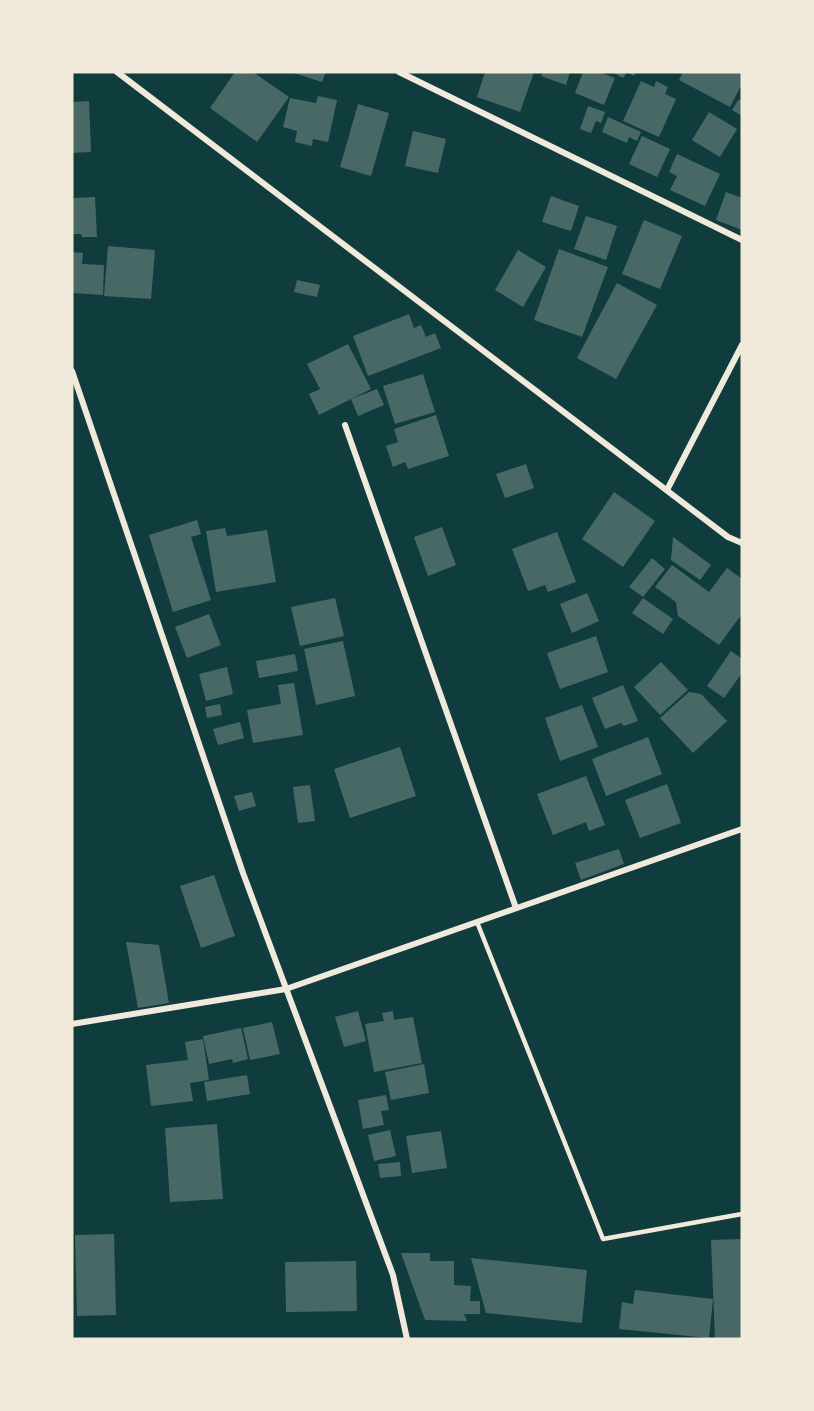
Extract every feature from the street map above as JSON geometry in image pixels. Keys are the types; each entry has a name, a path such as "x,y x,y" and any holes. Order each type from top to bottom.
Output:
{"street":[{"path":"117,72 728,537 742,543"},
{"path":"399,72 742,240"},
{"path":"667,490 742,345"},
{"path":"72,371 243,873 393,1275 407,1339"},
{"path":"345,425 516,908"},
{"path":"72,1024 286,989 742,829"}],"lane":[{"path":"477,922 603,1239 742,1214"}],"building":[{"path":"235,72 253,72 289,97 257,142 210,108"},
{"path":"291,72 326,72 322,82"},
{"path":"485,72 534,72 520,112 477,97"},
{"path":"543,72 570,72 566,85 541,76"},
{"path":"583,72 599,72 615,78 604,105 575,93"},
{"path":"612,72 627,72 623,78"},
{"path":"683,72 742,72 742,84 730,107 679,80"},
{"path":"641,81 654,87 656,81 668,87 665,94 676,99 659,137 623,121"},
{"path":"318,96 337,100 328,142 313,139 312,146 295,142 297,131 283,127 290,98 316,103"},
{"path":"739,99 742,101 742,116 732,110"},
{"path":"89,101 91,152 72,153 72,102"},
{"path":"358,104 389,113 371,176 340,167"},
{"path":"588,106 605,112 601,123 596,121 591,133 580,129"},
{"path":"709,112 737,129 720,157 692,140"},
{"path":"608,117 641,132 637,141 629,137 627,143 602,132"},
{"path":"413,131 446,139 438,173 405,166"},
{"path":"642,136 670,149 657,177 629,164"},
{"path":"677,154 720,174 705,206 670,190 677,176 669,172"},
{"path":"726,192 742,198 742,230 716,220"},
{"path":"551,196 579,206 571,231 542,222"},
{"path":"95,197 97,237 72,234 72,198"},
{"path":"586,216 617,226 606,260 574,249"},
{"path":"644,220 682,236 660,289 622,274"},
{"path":"108,246 155,250 151,299 104,296"},
{"path":"559,249 608,267 582,337 534,320"},
{"path":"518,250 546,267 523,307 495,290"},
{"path":"72,252 83,253 82,264 104,265 103,295 72,293"},
{"path":"297,280 320,285 317,297 294,292"},
{"path":"617,283 657,305 616,379 577,358"},
{"path":"409,314 414,328 421,325 426,337 435,333 441,348 368,376 353,336"},
{"path":"348,344 371,389 319,415 309,394 320,389 307,364"},
{"path":"423,374 435,412 395,424 383,386"},
{"path":"377,389 384,405 358,416 351,399"},
{"path":"436,415 449,456 408,469 405,462 393,467 386,446 398,442 394,429"},
{"path":"526,464 534,488 505,498 496,474"},
{"path":"614,492 655,521 623,567 582,539"},
{"path":"197,520 201,534 191,537 211,600 173,612 149,535"},
{"path":"442,527 456,565 428,576 414,537"},
{"path":"225,528 227,536 267,530 276,582 216,592 206,531"},
{"path":"557,532 576,582 548,592 545,585 528,591 512,549"},
{"path":"673,537 711,565 700,580 671,560"},
{"path":"652,558 665,569 643,597 629,587"},
{"path":"672,565 709,592 727,568 742,579 742,614 719,645 678,616 676,602 655,587"},
{"path":"587,593 599,621 572,633 560,604"},
{"path":"335,598 344,636 300,646 291,607"},
{"path":"643,598 673,619 663,634 632,613"},
{"path":"209,614 221,645 187,658 175,627"},
{"path":"596,636 608,672 560,689 547,653"},
{"path":"343,641 355,696 316,705 304,649"},
{"path":"731,651 742,659 742,673 724,698 707,686"},
{"path":"295,654 298,671 259,678 256,661"},
{"path":"661,662 688,690 660,715 634,687"},
{"path":"227,667 233,694 206,701 199,674"},
{"path":"294,683 303,735 253,743 247,710 281,704 278,685"},
{"path":"623,685 638,721 624,726 621,723 605,729 592,698"},
{"path":"689,692 701,694 727,721 693,753 660,718"},
{"path":"220,704 222,715 207,718 205,707"},
{"path":"582,705 598,747 560,761 545,718"},
{"path":"240,722 244,738 218,745 213,729"},
{"path":"648,737 662,774 606,796 592,759"},
{"path":"400,747 416,796 350,818 334,769"},
{"path":"586,776 605,825 589,831 586,822 553,835 537,794"},
{"path":"667,784 681,823 640,838 625,800"},
{"path":"310,785 315,821 298,823 293,787"},
{"path":"252,792 256,806 239,811 234,796"},
{"path":"619,849 624,864 581,880 575,863"},
{"path":"214,875 235,936 201,948 180,886"},
{"path":"126,942 159,945 169,1003 138,1008"},
{"path":"358,1011 366,1041 344,1047 335,1017"},
{"path":"393,1011 394,1020 413,1017 422,1063 374,1072 365,1024 384,1021 382,1013"},
{"path":"272,1022 280,1054 250,1060 243,1028"},
{"path":"241,1028 248,1059 233,1063 232,1059 209,1064 203,1036"},
{"path":"203,1039 209,1080 190,1083 193,1101 151,1106 146,1065 188,1060 185,1042"},
{"path":"424,1064 429,1093 391,1100 385,1072"},
{"path":"247,1075 250,1094 207,1101 204,1082"},
{"path":"386,1095 389,1110 381,1111 384,1125 363,1129 358,1100"},
{"path":"217,1124 223,1199 170,1202 165,1128"},
{"path":"390,1130 396,1156 374,1161 368,1135"},
{"path":"441,1131 447,1168 412,1173 406,1136"},
{"path":"400,1162 401,1176 380,1178 378,1164"},
{"path":"114,1234 116,1315 77,1316 75,1235"},
{"path":"742,1239 742,1339 715,1339 711,1240"},
{"path":"401,1253 430,1253 430,1261 454,1261 454,1285 471,1286 470,1301 480,1301 480,1314 464,1314 467,1321 425,1320"},
{"path":"471,1258 587,1270 582,1323 486,1313"},
{"path":"356,1261 357,1311 286,1312 285,1262"},
{"path":"635,1290 713,1299 709,1338 619,1329 622,1302 633,1304"}]}
